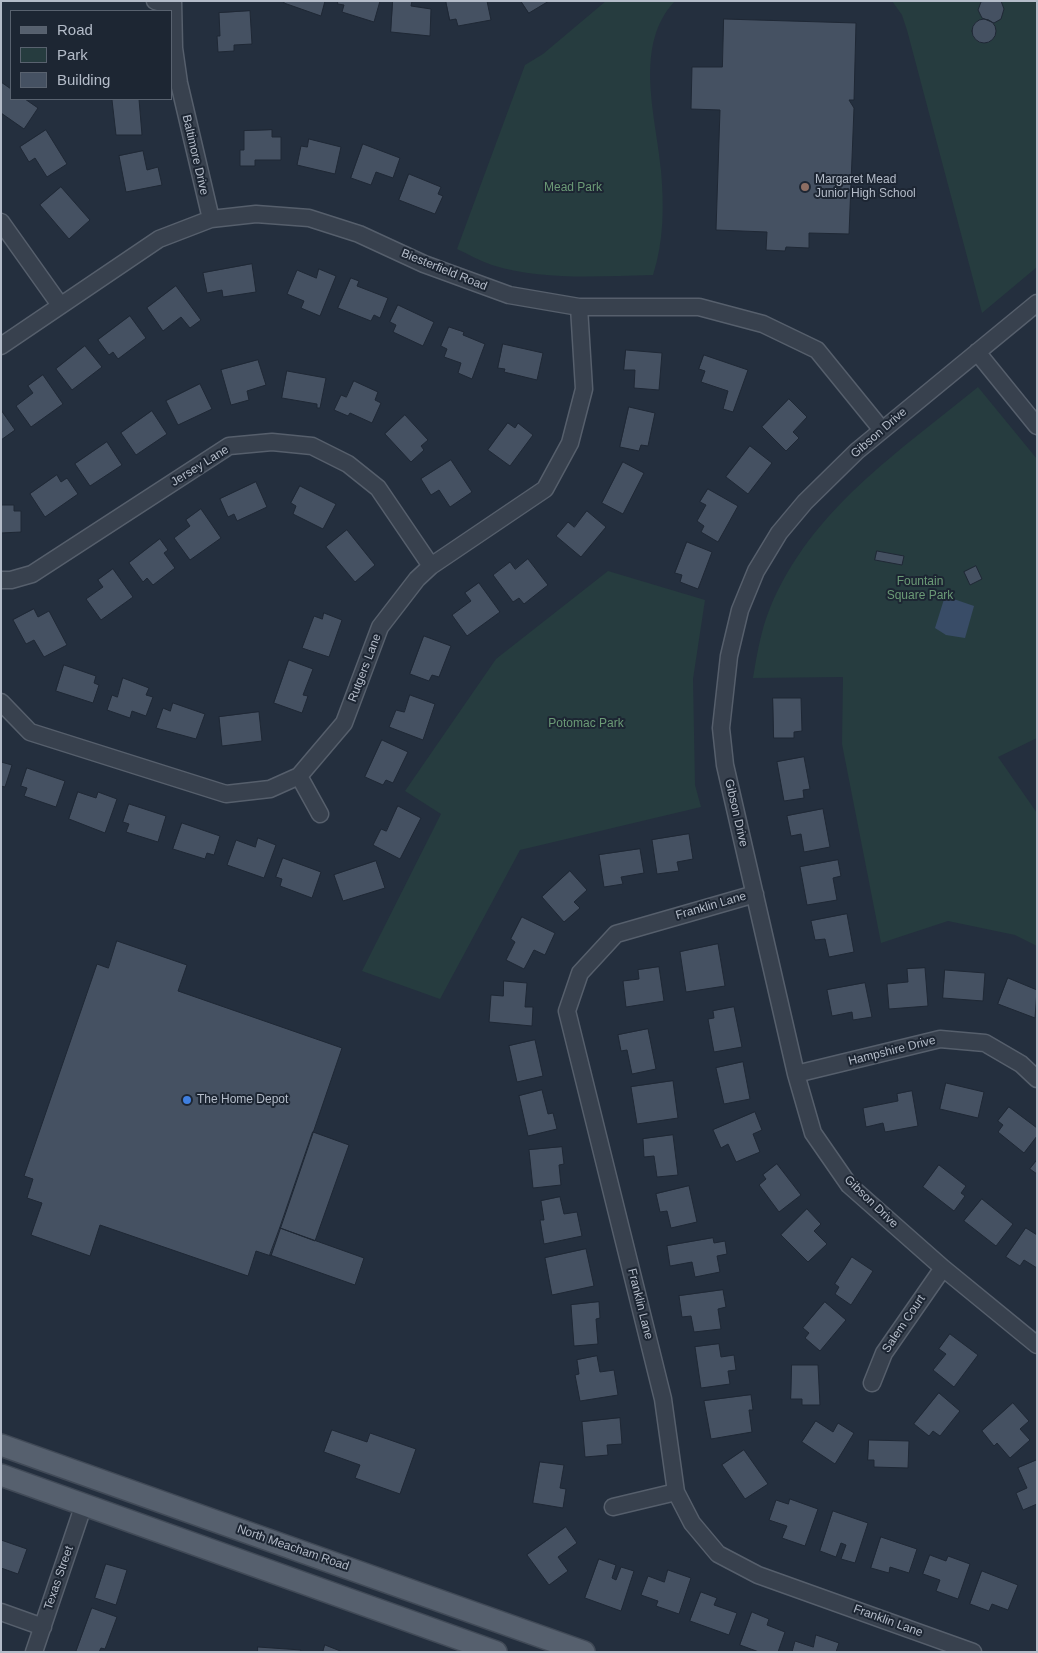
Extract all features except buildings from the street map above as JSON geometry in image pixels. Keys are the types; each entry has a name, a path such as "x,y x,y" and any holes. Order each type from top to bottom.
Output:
{"main road":[{"name":"North Meacham Road","path":"1,1445 584,1652"},
{"path":"1,1476 496,1652"}],"street":[{"path":"155,1 172,4"},
{"name":"Baltimore Drive","path":"172,4 179,83 211,219"},
{"name":"Biesterfield Road","path":"1,346 159,240 211,219 256,214 309,218 359,234 424,264 509,295 579,307 700,307 763,324 817,350 882,430"},
{"path":"1,222 60,305"},
{"name":"Gibson Drive","path":"1037,304 882,430 805,502 784,525 756,571 740,610 728,663 721,728 725,764 796,1074 813,1133 849,1185 943,1268 1037,1345"},
{"name":"Rutgers Lane","path":"1,702 30,732 226,794 270,789 299,776 344,723 380,627 417,579 431,566 545,489 570,443 584,389 579,307"},
{"path":"977,352 1037,426"},
{"name":"Jersey Lane","path":"1,580 11,580 32,574 229,446 272,442 312,446 348,464 378,488 431,566"},
{"path":"299,776 320,814"},
{"name":"Franklin Lane","path":"755,894 616,934 580,973 567,1011 664,1399 676,1492 692,1523 718,1554 758,1575 973,1652"},
{"name":"Hampshire Drive","path":"796,1074 940,1039 985,1043 1021,1064 1037,1078"},
{"name":"Salem Court","path":"872,1383 884,1352 943,1268"},
{"path":"613,1507 676,1492"},
{"name":"Texas Street","path":"34,1652 84,1504"},
{"path":"1,1612 42,1627"}],"green space":[{"name":"Mead Park","path":"606,1 675,1 662,19 654,38 651,60 650,82 663,197 661,236 653,275 572,276 531,273 492,265 457,249 525,65 543,54"},
{"path":"892,1 1037,1 1037,267 982,313 907,30 902,15"},
{"name":"Fountain Square Park","path":"978,387 1037,459 1037,738 998,757 1037,813 1037,946 1015,935 948,921 881,943 842,744 843,677 753,678 762,633 770,608 787,573 809,541 833,512 888,459"},
{"name":"Potomac Park","path":"608,571 705,600 693,679 695,785 701,807 520,850 440,999 362,971 441,814 405,791 496,659"}],"water":[{"path":"945,596 974,606 965,638 946,635 935,628"}],"place":[{"name":"Margaret Mead Junior High School","path":"805,187"},
{"name":"The Home Depot","path":"187,1100"}]}
